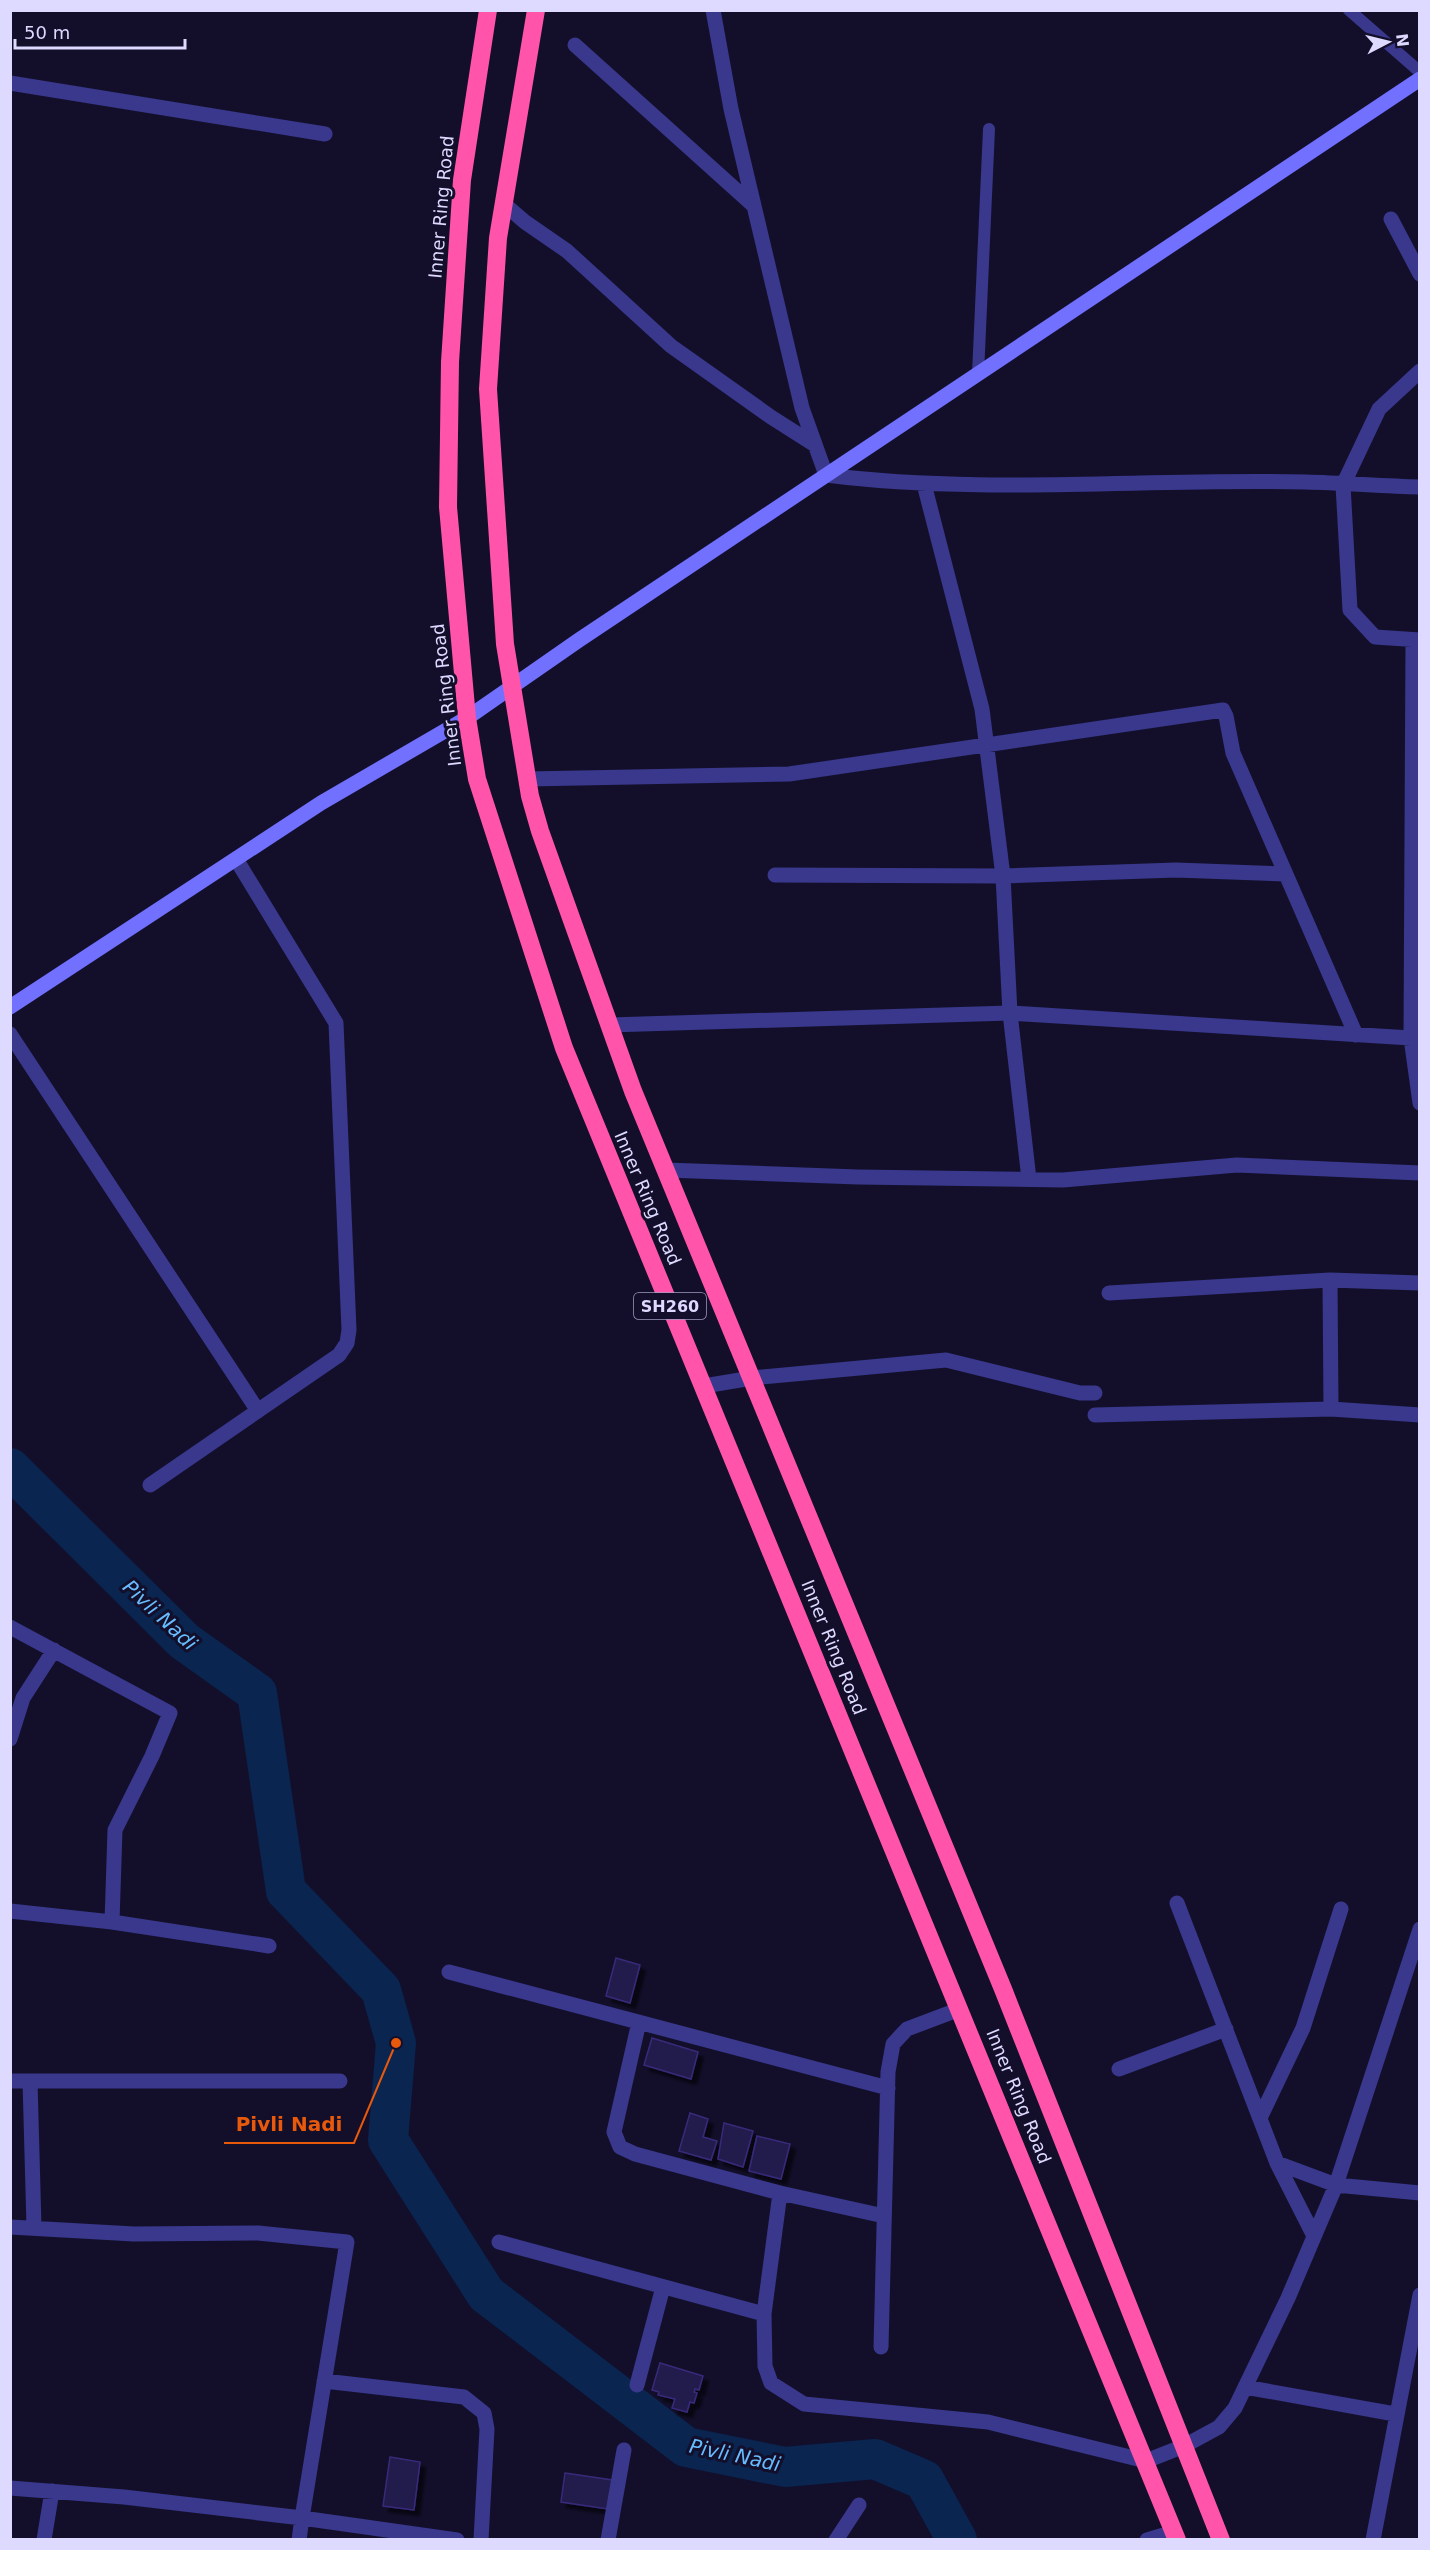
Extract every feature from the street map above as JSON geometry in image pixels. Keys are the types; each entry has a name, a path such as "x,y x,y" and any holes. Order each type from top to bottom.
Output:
{"highway":[{"name":"Inner Ring Road","path":"488,10 462,180 450,362 448,507 467,718 477,779 564,1048 1176,2536"},
{"name":"Inner Ring Road","path":"536,10 504,204 493,287 488,389 505,644 527,779 540,831 609,1025 666,1170 1003,1989 1221,2540"}],"street":[{"path":"713,10 730,109 802,408 826,476"},
{"path":"575,45 754,206"},
{"path":"10,1007 321,803 467,718 1419,79"},
{"path":"10,83 325,134"},
{"path":"504,204 525,222 567,251 671,346 771,417 815,445"},
{"path":"1391,219 1419,274"},
{"path":"1418,1094 1411,1038 1416,640 1375,637 1350,610 1343,485 1379,409 1419,371"},
{"path":"826,476 888,483 924,484 1307,482 1419,487"},
{"path":"924,484 982,709 1003,876 1010,1013 1029,1179"},
{"path":"527,779 789,774 1223,710 1233,753 1356,1035"},
{"path":"150,1485 339,1355 347,1342 350,1330 336,1023 236,859"},
{"path":"775,875 1003,876 1176,870 1286,874"},
{"path":"609,1025 1010,1013 1411,1038"},
{"path":"10,1034 258,1411"},
{"path":"666,1170 858,1177 1063,1180 1237,1165 1419,1173"},
{"path":"1109,1293 1330,1280 1419,1283"},
{"path":"1330,1280 1331,1409"},
{"path":"704,1386 752,1378 946,1360 1080,1393 1095,1393"},
{"path":"1095,1415 1331,1409 1419,1415"},
{"path":"10,1627 170,1713 152,1756 115,1830 112,1922"},
{"path":"10,1739 23,1698 54,1650"},
{"path":"1177,1903 1277,2163 1314,2236"},
{"path":"1260,2118 1303,2028 1341,1909"},
{"path":"10,1911 112,1922 269,1946"},
{"path":"780,2193 764,2314 765,2366 771,2383 804,2404 987,2422 1146,2461 1184,2446 1219,2427 1235,2408 1288,2298 1336,2185 1419,1929"},
{"path":"449,1972 888,2088"},
{"path":"881,2347 888,2088 893,2044 907,2029 960,2009"},
{"path":"639,2022 614,2132 620,2147 635,2154 780,2193 884,2216"},
{"path":"1119,2069 1226,2029"},
{"path":"30,2080 34,2227"},
{"path":"10,2081 340,2081"},
{"path":"1277,2163 1336,2185 1419,2193"},
{"path":"10,2227 134,2234 258,2232 347,2242 299,2540"},
{"path":"499,2242 764,2314"},
{"path":"637,2385 663,2287"},
{"path":"1373,2540 1419,2295"},
{"path":"324,2380 464,2397 480,2408 484,2413 487,2429 480,2540"},
{"path":"1245,2387 1395,2414"},
{"path":"608,2540 624,2450"},
{"path":"10,2488 302,2518 457,2540"},
{"path":"44,2540 52,2492"},
{"path":"836,2540 859,2505"},
{"path":"1147,2540 1176,2536"}],"lane":[{"path":"1349,10 1419,72"},
{"path":"978,374 989,129"}],"building":[{"path":"616,1958 640,1965 630,2003 606,1996"},
{"path":"652,2038 698,2052 691,2079 644,2065"},
{"path":"690,2113 708,2119 703,2137 717,2141 711,2160 679,2151"},
{"path":"724,2123 753,2131 743,2167 718,2159"},
{"path":"757,2136 790,2144 781,2179 749,2171"},
{"path":"660,2363 703,2376 699,2390 695,2389 694,2392 697,2393 694,2403 690,2402 687,2412 672,2408 675,2399 658,2395 659,2392 652,2390"},
{"path":"390,2457 420,2462 414,2510 383,2506"},
{"path":"565,2473 612,2480 608,2509 561,2502"}],"waterway":[{"name":"Pivli Nadi","path":"10,1468 184,1641 257,1693 286,1891 381,1990 396,2043 388,2140 486,2294 686,2447 785,2467 875,2459 924,2480 957,2540"}],"place":[{"name":"Pivli Nadi","path":"396,2043"}]}
